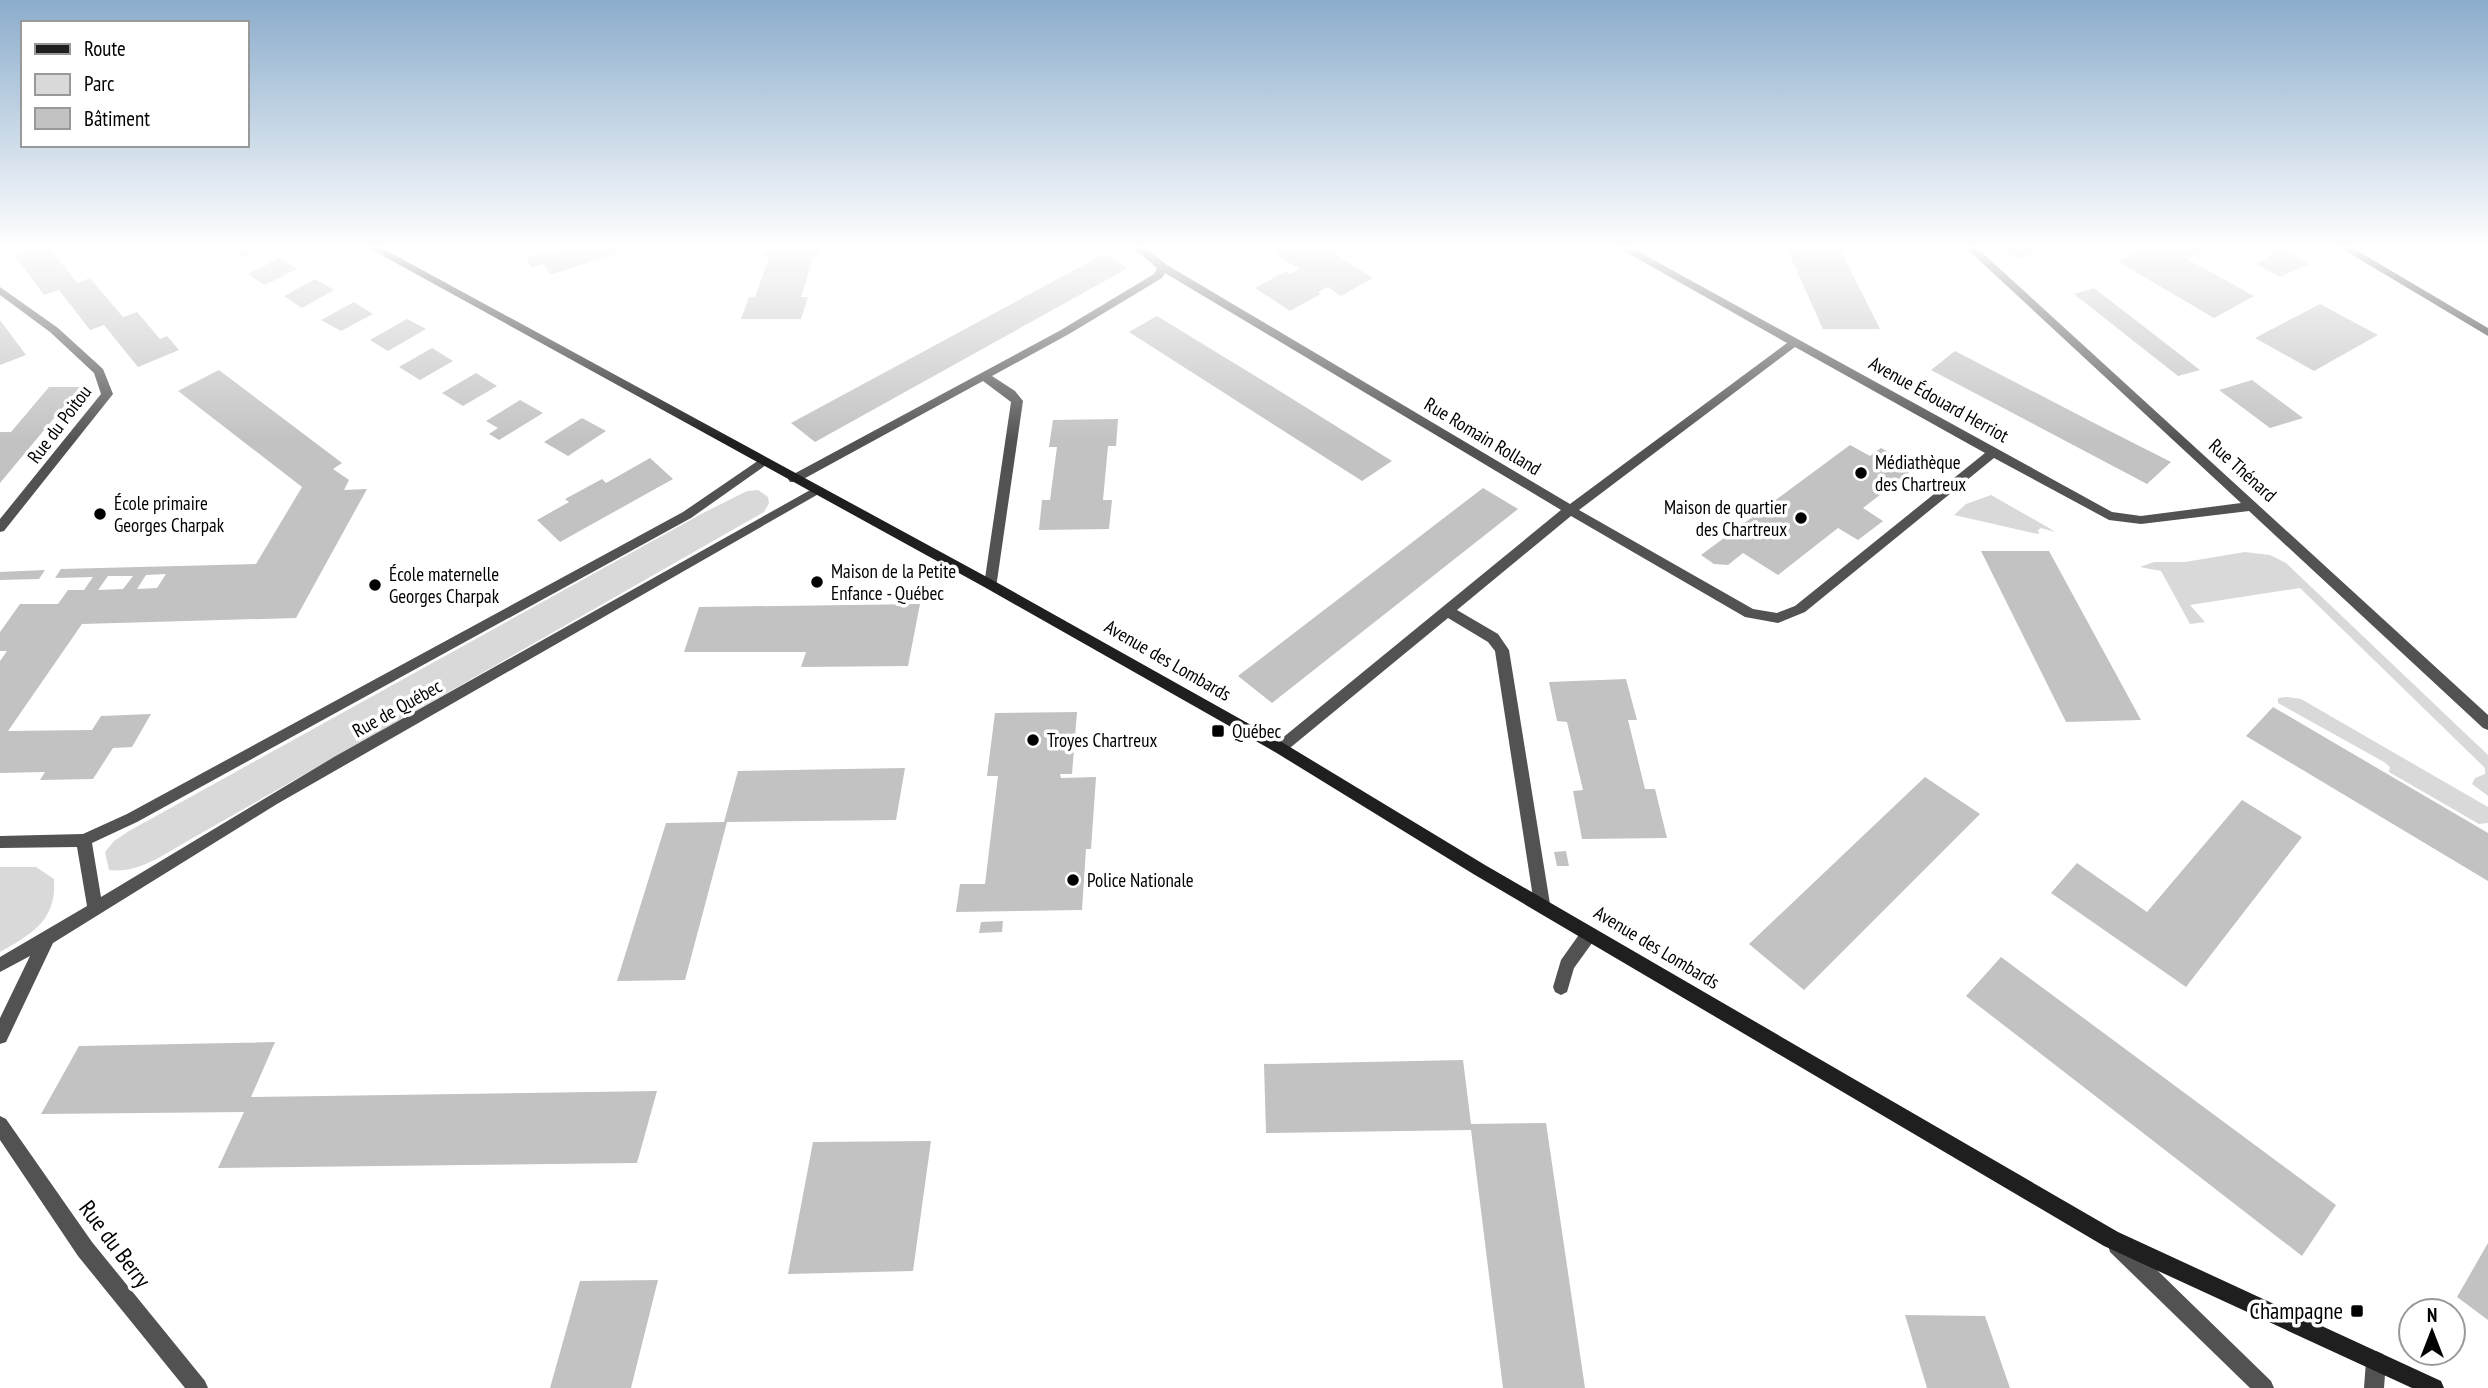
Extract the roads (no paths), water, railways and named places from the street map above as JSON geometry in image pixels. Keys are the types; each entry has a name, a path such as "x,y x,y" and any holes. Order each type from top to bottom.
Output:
{"street":[{"name":"Rue du Poitou","path":"1,526 107,394 99,372 54,330 29,312"},
{"name":"Avenue des Lombards","path":"489,312 991,585 1280,748 1480,870 2111,1239 2434,1388"},
{"path":"794,479 1095,312"},
{"name":"Rue Romain Rolland","path":"1238,312 1750,614 1778,618 1800,609 1994,452"},
{"name":"Avenue Édouard Herriot","path":"1740,312 2109,516 2141,520 2253,506"},
{"name":"Rue Thénard","path":"2041,312 2488,724"},
{"path":"2452,312 2488,333"},
{"path":"1280,748 1570,510 1795,342"},
{"path":"983,376 1017,401 991,585"},
{"name":"Rue de Québec","path":"0,842 83,840 156,805 687,515 762,462"},
{"name":"Rue de Québec","path":"0,965 272,801 817,492"},
{"path":"1447,611 1493,638 1502,650 1542,904"},
{"path":"83,840 95,907"},
{"path":"1561,987 1567,965 1589,934"},
{"path":"0,1036 47,939"},
{"name":"Rue du Berry","path":"0,1125 85,1249 198,1388"},
{"name":"Avenue des Lombards","path":"2111,1239 2264,1388"},
{"path":"2374,1388 2376,1361"}],"place":[{"name":"Médiathèque des Chartreux","path":"1861,473"},
{"name":"École primaire Georges Charpak","path":"100,514"},
{"name":"Maison de quartier des Chartreux","path":"1801,518"},
{"name":"Maison de la Petite Enfance - Québec","path":"817,582"},
{"name":"École maternelle Georges Charpak","path":"375,585"},
{"name":"Québec","path":"1218,731"},
{"name":"Troyes Chartreux","path":"1033,740"},
{"name":"Police Nationale","path":"1073,880"},
{"name":"Champagne","path":"2357,1311"}]}
